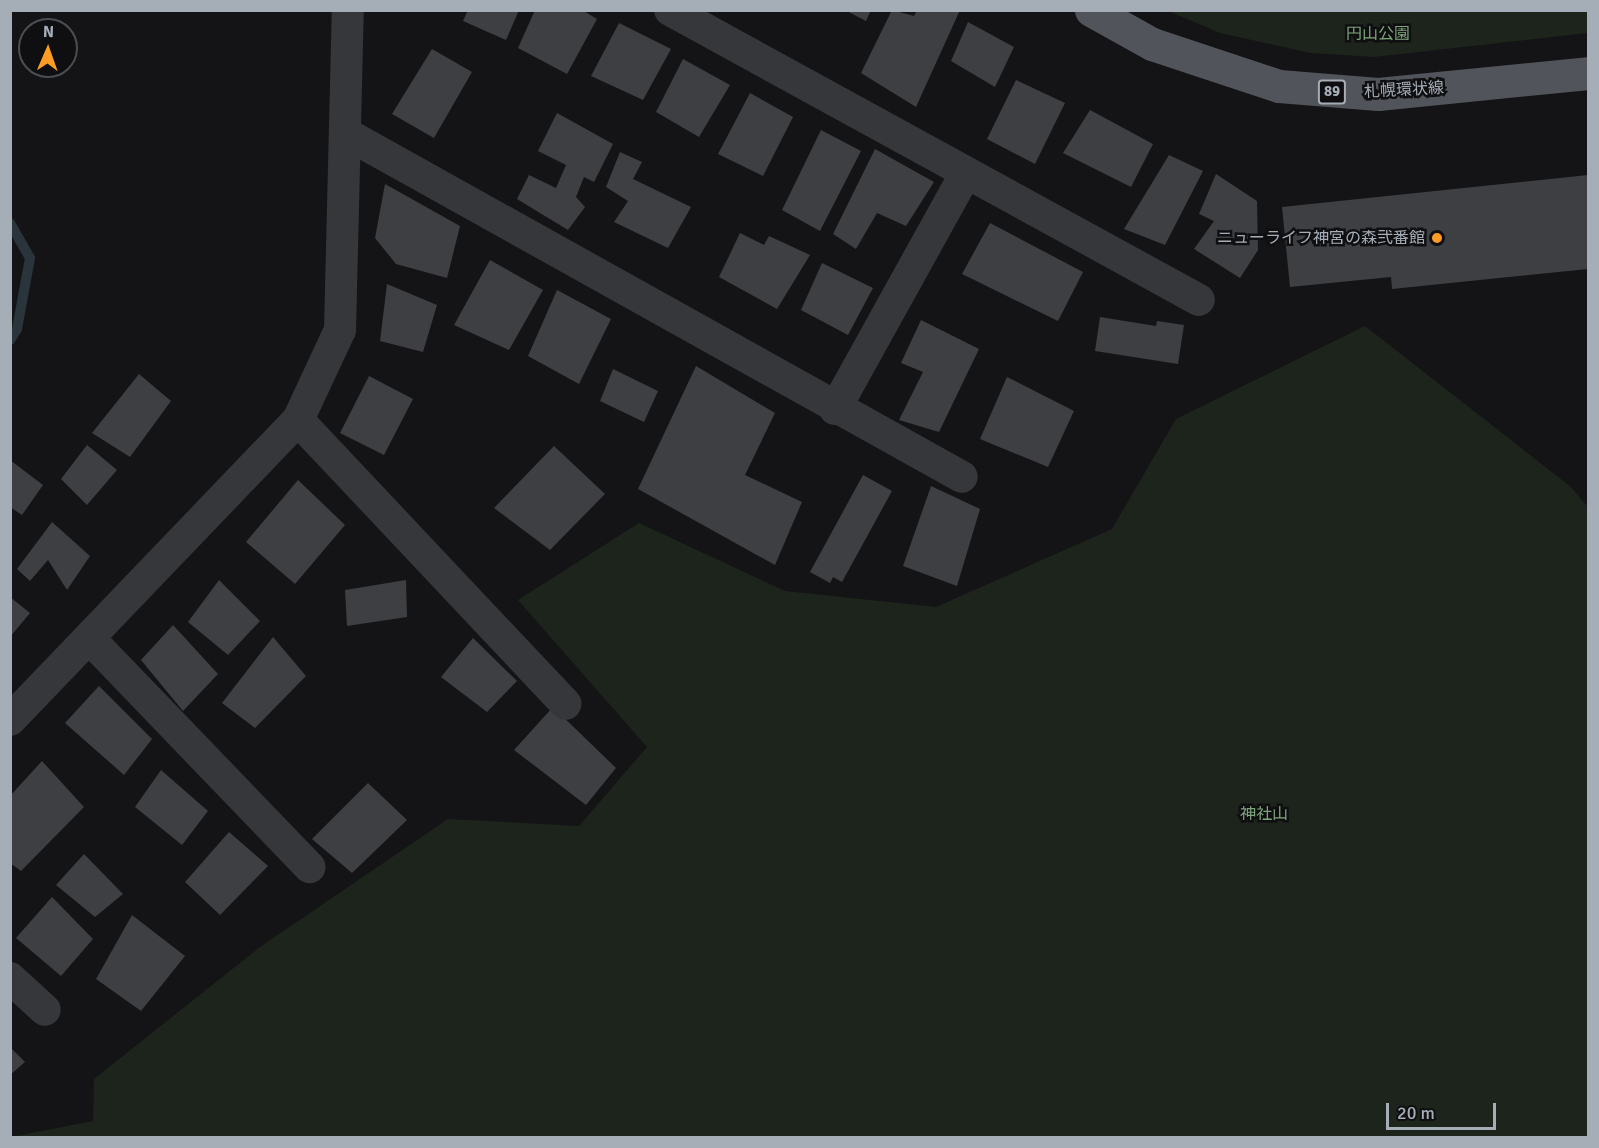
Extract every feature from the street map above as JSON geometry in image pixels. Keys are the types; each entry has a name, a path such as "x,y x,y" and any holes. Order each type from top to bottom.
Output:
{"main road":[{"name":"札幌環状線","path":"1091,10 1152,44 1279,86 1378,94 1588,73"}],"street":[{"path":"10,720 298,420 340,330 348,10"},
{"path":"670,10 965,174 1199,300"},
{"path":"345,133 835,409 962,477"},
{"path":"835,409 965,174"},
{"path":"298,420 566,704"},
{"path":"89,638 309,867"},
{"path":"10,978 45,1010"}],"green space":[{"name":"円山公園","path":"1168,11 1588,11 1588,33 1374,57 1310,53 1220,33"},
{"name":"神社山","path":"1365,326 1571,487 1588,507 1588,1137 11,1137 93,1121 94,1079 260,947 448,819 579,826 647,747 518,600 639,523 785,591 936,607 1112,529 1176,419"}],"building":[{"path":"468,10 519,10 506,40 463,21"},
{"path":"535,10 582,10 597,19 567,74 518,48"},
{"path":"845,10 871,10 866,21"},
{"path":"892,10 914,16 917,10 960,10 916,107 861,73"},
{"path":"968,22 1014,47 995,87 951,61"},
{"path":"619,23 671,49 643,100 591,76"},
{"path":"432,49 472,72 434,138 392,114"},
{"path":"683,59 730,85 699,137 656,112"},
{"path":"1016,80 1065,103 1035,164 987,139"},
{"path":"750,93 793,117 763,176 718,154"},
{"path":"1090,110 1153,144 1131,187 1063,153"},
{"path":"557,113 613,144 594,182 584,177 576,197 585,207 568,230 517,199 529,175 556,188 566,165 538,151"},
{"path":"821,130 861,151 820,231 782,210"},
{"path":"875,149 934,182 906,226 877,213 856,249 833,234"},
{"path":"620,152 642,162 633,179 691,207 668,248 614,222 628,201 606,187"},
{"path":"1169,155 1203,171 1165,245 1124,229"},
{"path":"1216,174 1257,201 1258,250 1240,278 1194,249 1214,221 1199,214"},
{"name":"ニューライフ神宮の森弐番館","path":"1588,175 1588,269 1392,289 1391,277 1290,287 1282,207"},
{"path":"385,184 460,226 447,278 396,264 375,238"},
{"path":"990,223 1083,272 1058,321 962,274"},
{"path":"740,233 764,245 769,236 810,255 777,309 719,277"},
{"path":"490,260 543,290 509,350 454,325"},
{"path":"822,263 873,288 848,335 801,310"},
{"path":"387,284 437,305 423,352 380,341"},
{"path":"557,290 611,319 579,384 528,356"},
{"path":"1100,317 1156,326 1157,321 1184,325 1178,364 1095,351"},
{"path":"921,320 979,349 939,432 899,420 923,372 901,363"},
{"path":"696,366 775,413 745,475 802,502 775,565 638,489"},
{"path":"613,369 658,391 644,422 600,401"},
{"path":"139,374 171,401 130,457 92,433"},
{"path":"369,376 413,399 384,455 340,433"},
{"path":"1007,377 1074,411 1048,467 980,439"},
{"path":"87,445 117,470 87,505 61,479"},
{"path":"554,446 605,494 550,550 494,508"},
{"path":"10,460 43,485 22,515 10,507"},
{"path":"863,475 892,491 842,582 833,577 830,583 810,572"},
{"path":"298,480 345,525 295,584 246,542"},
{"path":"931,486 980,509 957,586 903,566"},
{"path":"52,522 90,556 67,590 48,560 30,581 17,569"},
{"path":"219,580 260,621 228,655 188,622"},
{"path":"406,580 407,617 347,626 345,590"},
{"path":"10,597 30,613 10,637"},
{"path":"173,625 218,674 183,711 141,660"},
{"path":"273,637 306,676 255,728 222,703"},
{"path":"473,638 517,681 487,712 441,677"},
{"path":"99,686 152,739 124,775 65,723"},
{"path":"553,707 616,768 586,805 514,750"},
{"path":"42,761 84,807 21,871 10,863 10,796"},
{"path":"161,770 208,811 182,845 135,807"},
{"path":"368,783 407,820 352,873 312,839"},
{"path":"229,832 268,866 220,915 185,882"},
{"path":"84,854 123,894 95,917 56,885"},
{"path":"52,897 93,939 61,976 16,938"},
{"path":"132,915 185,956 141,1011 96,979"},
{"path":"10,1047 25,1062 10,1075"}],"waterway":[{"path":"10,223 30,258 17,329 10,340"}],"place":[{"name":"ニューライフ神宮の森弐番館","path":"1437,238"}]}
